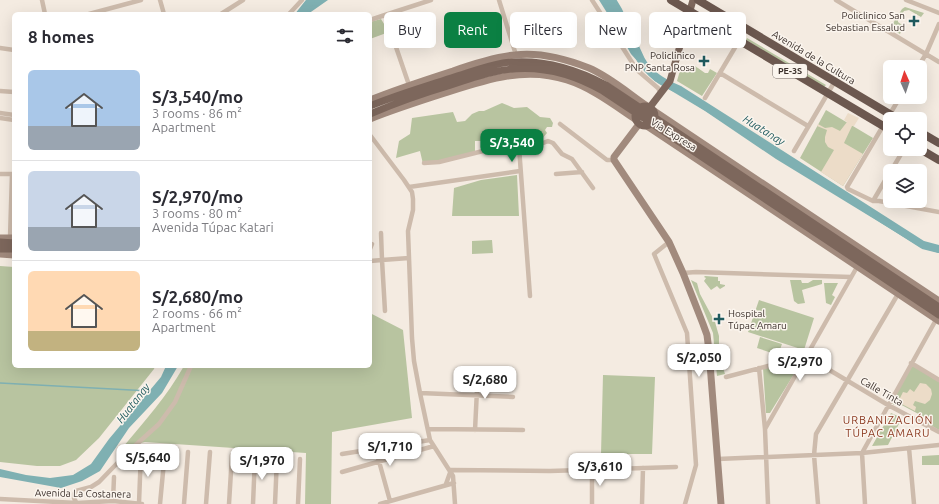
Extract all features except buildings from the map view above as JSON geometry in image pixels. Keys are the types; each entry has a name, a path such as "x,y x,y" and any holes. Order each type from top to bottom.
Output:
{"highway":[{"path":"671,0 689,11"},
{"name":"Avenida de la Cultura","path":"698,0 718,12"},
{"name":"Avenida de la Cultura","path":"746,29 887,112"},
{"name":"PE-3S","path":"746,46 883,126"},
{"path":"927,136 939,143"},
{"path":"927,153 939,160"}],"main road":[{"path":"693,0 670,81 646,116 614,157 614,160 669,242 683,273 707,335 721,504"},
{"name":"Vía Expresa","path":"372,99 410,85 503,56 516,54 549,57 574,63 604,76 646,116 828,237 939,307"},
{"name":"Vía Expresa","path":"372,105 416,89 502,64 519,62 556,65 574,70 606,85 781,216 938,319"},
{"name":"Vía Expresa","path":"372,113 418,96 496,71 534,68 552,70 571,75 589,83 791,202 939,301"},
{"name":"Vía Expresa","path":"372,118 478,83 511,74 526,73 553,76 568,80 599,96 646,116"},
{"path":"771,199 791,202"},
{"path":"771,199 781,216"},
{"path":"818,221 828,237"},
{"path":"810,235 828,237"},
{"name":"Vía Expresa","path":"828,237 938,319"},
{"path":"0,238 12,240"},
{"path":"0,242 12,240"},
{"path":"0,249 12,249"},
{"path":"0,254 12,255"}],"street":[{"path":"42,0 45,12"},
{"path":"96,12 141,0"},
{"path":"160,0 163,12"},
{"path":"224,12 243,0"},
{"path":"291,12 302,0"},
{"path":"394,12 431,0"},
{"path":"498,0 516,54"},
{"path":"592,0 637,70 658,88 661,93"},
{"path":"836,0 939,62"},
{"path":"906,0 939,13"},
{"path":"372,19 384,15"},
{"path":"922,60 939,24"},
{"path":"0,48 12,50"},
{"path":"397,48 410,85"},
{"path":"705,98 734,48"},
{"path":"720,73 808,126"},
{"path":"794,151 835,81"},
{"path":"0,91 12,92"},
{"path":"0,113 12,115"},
{"path":"0,118 12,120"},
{"path":"560,124 607,160 614,160"},
{"path":"883,134 848,185 848,189 873,201 939,212"},
{"path":"372,137 412,192 414,203 412,219 408,231 412,338 420,393 430,440 453,476 454,504"},
{"path":"424,163 439,162 487,150 536,146 548,141 553,143 562,154 572,159 593,188"},
{"path":"519,147 530,296"},
{"path":"0,168 1,174 12,174"},
{"path":"409,188 520,171"},
{"path":"556,174 582,172"},
{"path":"873,201 883,184"},
{"path":"381,233 385,311"},
{"path":"669,242 654,254 687,333 696,465 685,504"},
{"path":"372,261 409,258"},
{"path":"765,429 857,267"},
{"path":"683,273 696,272 851,277"},
{"path":"818,504 814,455 816,434 848,382 898,294"},
{"path":"865,504 862,453 911,363 938,319"},
{"path":"726,377 806,356"},
{"name":"Calle Tinta","path":"806,356 888,405 939,432"},
{"path":"911,363 939,380"},
{"path":"77,504 74,498 76,491 91,487 102,479 167,415 181,391 190,368"},
{"path":"759,368 765,429 768,504"},
{"path":"475,430 478,370"},
{"path":"420,393 513,397"},
{"path":"428,429 522,430"},
{"path":"372,436 379,462 393,502"},
{"path":"342,454 430,440"},
{"path":"342,472 434,446"},
{"path":"718,459 862,453 939,446"},
{"path":"909,448 914,504"},
{"path":"160,504 165,451"},
{"path":"140,504 141,452"},
{"path":"184,504 188,452"},
{"path":"206,504 210,452"},
{"path":"229,504 232,455"},
{"path":"253,504 255,457"},
{"path":"275,504 277,458"},
{"path":"298,504 300,460"},
{"path":"450,470 550,471 676,467"},
{"path":"642,504 643,468"},
{"path":"592,469 592,504"},
{"path":"446,484 450,470"},
{"path":"113,501 114,477"},
{"path":"380,504 393,502 446,484 454,483"},
{"name":"Avenida La Costanera","path":"0,499 16,502 77,504 113,501 140,504"}],"green space":[{"path":"905,7 924,13 921,17 909,10 904,11 898,20 898,22 902,25 900,28 902,29 900,34 890,28 902,9"},
{"path":"381,19 384,24 384,34 372,38 372,21"},
{"path":"747,38 826,85 824,87 746,40"},
{"path":"687,65 691,67 695,66 705,73 708,73 710,69 717,73 702,96 677,81 681,67 685,69"},
{"path":"502,103 514,108 527,107 540,117 550,118 553,123 552,127 547,127 545,130 547,133 541,140 487,150 483,141 475,141 475,153 423,164 420,151 396,158 399,141 410,134 412,118 453,112 457,122 465,121 472,114 479,111 484,111"},
{"path":"826,110 873,138 843,186 800,158"},
{"path":"517,175 519,216 452,216 454,188 481,180"},
{"path":"492,240 493,253 472,254 472,241"},
{"path":"0,266 12,267 12,368 154,368 99,438 76,460 60,466 37,466 0,462"},
{"path":"704,277 718,277 720,284 725,286 720,289 717,286 711,290 704,281 706,278"},
{"path":"691,280 697,283 700,294 715,322 719,336 719,355 725,374 717,376 713,333"},
{"path":"790,280 801,280 802,283 808,283 813,280 822,280 822,284 802,290 805,303 798,304 794,301"},
{"path":"824,283 838,283 832,295 835,297 831,305 826,303"},
{"path":"759,300 814,318 804,350 748,332"},
{"path":"372,314 403,330 412,418 332,432 331,504 305,504 306,453 145,442 123,447 163,398 183,368 372,368"},
{"path":"760,337 782,344 778,355 757,348"},
{"path":"804,358 770,413 766,413 763,368"},
{"path":"913,364 939,381 939,430 925,422 926,418 896,402 894,405 891,402"},
{"path":"603,375 655,377 652,454 601,454"},
{"path":"891,413 902,418 888,445 872,446"},
{"path":"939,455 939,465 922,465 922,456"}],"shaded area":[{"path":"848,113 859,118 854,126 852,126 844,143 863,154 843,186 821,172 834,150 828,147 825,142 827,130 817,126 818,124 825,128 832,127 840,131 847,122 844,120"},
{"path":"920,383 926,384 931,389 932,394 930,400 925,404 915,401 913,405 916,407 915,411 898,402 903,392 907,393 910,389 914,392"}],"water":[{"path":"311,0 328,0 311,12 302,12"},
{"path":"599,0 612,0 619,12 606,12"},
{"path":"628,48 635,48 644,64 661,81 680,90 923,245 939,249 939,253 920,247 776,159 705,111 655,81 631,54"},
{"path":"165,368 177,368 162,393 129,428 100,471 82,481 61,488 0,477 0,469 26,475 50,478 73,475 91,464 109,439 161,377"}],"waterway":[{"path":"302,12 311,0"},
{"name":"Huatanay","path":"612,0 641,60"},
{"name":"Huatanay","path":"640,58 652,74 662,81 680,90 923,245 939,249"},
{"path":"0,383 150,391"}],"place":[{"name":"Policlinico San Sebastian Essalud","path":"914,21"},
{"name":"Policlinico PNP Santa Rosa","path":"704,61"},
{"name":"Hospital Túpac Amaru","path":"719,319"}],"district":[{"name":"URBANIZACIÓN TÚPAC AMARU","path":"888,426"}]}
